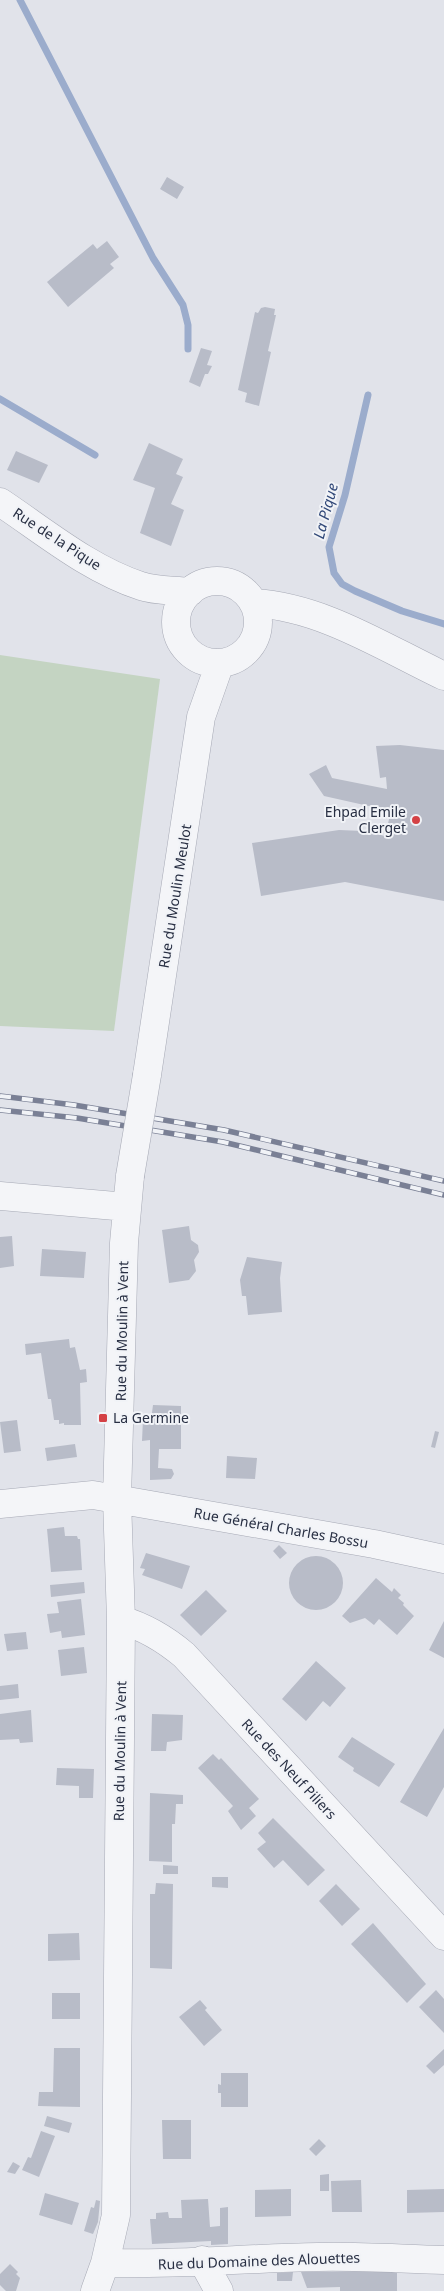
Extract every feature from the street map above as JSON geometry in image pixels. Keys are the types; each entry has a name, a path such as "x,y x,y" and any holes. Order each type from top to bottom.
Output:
{"street":[{"name":"Rue de la Pique","path":"0,502 78,555 142,587 176,621"},
{"path":"215,581 227,582 238,586 254,603 258,614 258,626 250,648 241,656 220,663 208,662 196,658 181,641 176,621 182,600 190,592 203,584 215,581"},
{"name":"Rue de la Pique","path":"142,587 190,592"},
{"path":"254,603 301,610 331,621 444,676"},
{"path":"255,638 286,625 331,621"},
{"name":"Rue du Moulin Meulot","path":"187,650 196,676 201,717"},
{"name":"Rue du Moulin Meulot","path":"130,1176 201,717 220,663"},
{"name":"Rue du Moulin à Vent","path":"95,2291 105,2264 116,2215 121,1620 117,1499 124,1243 130,1176"},
{"path":"0,1196 128,1207"},
{"name":"Rue Général Charles Bossu","path":"0,1504 93,1495 374,1544 444,1559"},
{"name":"Rue des Neuf Piliers","path":"121,1620 140,1626 170,1643 184,1655 444,1936"},
{"name":"Rue du Domaine des Alouettes","path":"105,2264 320,2256 444,2260"},
{"path":"202,2260 219,2291"}],"green space":[{"path":"0,655 160,679 114,1031 0,1026"}],"building":[{"path":"167,177 184,187 177,199 160,189"},
{"path":"107,241 119,257 110,264 114,268 68,307 47,282 93,244 97,249"},
{"path":"261,308 275,309 274,315 276,315 268,351 271,352 259,406 245,402 247,393 238,390 255,312 258,313"},
{"path":"201,348 212,351 207,365 212,366 208,374 205,374 200,387 189,382"},
{"path":"149,443 183,459 176,474 183,477 171,504 184,510 171,546 140,533 155,488 133,480"},
{"path":"16,451 48,465 39,483 7,470"},
{"name":"Ehpad Emile Clerget","path":"400,745 444,750 444,901 345,882 261,896 252,843 339,830 363,831 385,836 391,811 324,796 309,774 326,765 332,778 387,789 386,777 380,778 376,746"},
{"path":"189,1226 191,1240 198,1245 199,1252 194,1260 196,1271 189,1280 169,1283 162,1230"},
{"path":"12,1236 14,1266 0,1268 0,1237"},
{"path":"42,1249 86,1252 84,1278 40,1276"},
{"path":"247,1257 282,1262 280,1278 282,1312 248,1315 246,1296 242,1296 240,1280"},
{"path":"69,1339 70,1348 75,1347 80,1370 86,1369 87,1382 80,1383 81,1425 64,1425 64,1423 59,1424 59,1420 54,1420 51,1399 48,1399 41,1353 26,1355 25,1344"},
{"path":"153,1405 181,1406 181,1449 159,1449 158,1468 172,1469 174,1474 171,1479 150,1480 150,1440 142,1441 143,1419 151,1420"},
{"path":"17,1420 21,1451 4,1453 0,1422"},
{"path":"435,1431 439,1432 435,1448 431,1447"},
{"path":"75,1444 77,1457 47,1461 45,1448"},
{"path":"227,1456 257,1458 255,1479 226,1478"},
{"path":"64,1527 65,1536 77,1536 80,1539 82,1570 51,1572 47,1529"},
{"path":"279,1545 287,1553 280,1559 273,1551"},
{"path":"146,1553 190,1566 182,1589 142,1575 145,1569 140,1568"},
{"path":"316,1556 326,1558 335,1564 341,1573 343,1583 341,1593 335,1602 326,1608 316,1610 306,1608 297,1602 291,1593 289,1583 291,1573 297,1564 306,1558"},
{"path":"376,1578 392,1592 394,1588 401,1595 398,1598 414,1616 397,1635 379,1619 374,1625 365,1618 350,1623 342,1616"},
{"path":"84,1582 85,1593 51,1597 50,1585"},
{"path":"206,1590 227,1611 201,1636 180,1615"},
{"path":"81,1599 85,1635 62,1638 61,1631 50,1633 47,1614 59,1613 57,1602"},
{"path":"444,1621 444,1658 429,1650"},
{"path":"26,1632 28,1649 7,1651 4,1634"},
{"path":"84,1647 87,1673 61,1676 58,1650"},
{"path":"316,1661 346,1688 330,1707 323,1701 306,1721 282,1699"},
{"path":"18,1684 19,1698 0,1700 0,1686"},
{"path":"31,1710 33,1742 20,1743 19,1739 0,1740 0,1714"},
{"path":"152,1714 183,1715 182,1740 167,1742 166,1751 151,1751"},
{"path":"444,1728 444,1787 427,1817 400,1802"},
{"path":"352,1737 395,1764 379,1787 353,1771 354,1768 338,1757"},
{"path":"213,1754 219,1760 221,1758 259,1799 249,1808 256,1816 241,1830 228,1811 233,1806 198,1768"},
{"path":"57,1768 94,1769 93,1798 79,1798 79,1786 56,1785"},
{"path":"150,1793 183,1795 183,1804 176,1804 175,1824 172,1824 172,1862 149,1861"},
{"path":"273,1818 325,1870 308,1886 283,1860 274,1868 257,1849 266,1842 258,1833"},
{"path":"163,1865 178,1866 178,1874 163,1874"},
{"path":"212,1877 228,1877 228,1888 212,1887"},
{"path":"156,1883 173,1884 172,1969 150,1968 150,1894 155,1894"},
{"path":"336,1884 360,1909 342,1926 319,1901"},
{"path":"373,1923 426,1984 407,2003 351,1944"},
{"path":"79,1933 80,1960 48,1961 48,1934"},
{"path":"436,1990 444,1999 444,2033 419,2007"},
{"path":"52,1993 80,1993 80,2019 52,2019"},
{"path":"200,2000 207,2008 205,2010 222,2030 204,2046 179,2017"},
{"path":"54,2048 80,2048 80,2107 38,2106 39,2092 53,2092"},
{"path":"444,2049 444,2065 434,2074 426,2066"},
{"path":"221,2073 248,2073 248,2107 221,2107 221,2093 218,2093 218,2084 221,2085"},
{"path":"47,2116 72,2123 69,2133 44,2126"},
{"path":"162,2120 191,2120 191,2159 163,2159"},
{"path":"41,2131 55,2136 39,2177 22,2170 28,2157 31,2158"},
{"path":"319,2139 326,2146 316,2156 309,2149"},
{"path":"13,2162 20,2166 15,2174 7,2172"},
{"path":"329,2174 329,2191 320,2191 320,2175"},
{"path":"361,2180 362,2212 332,2212 331,2181"},
{"path":"291,2189 291,2216 255,2217 255,2190"},
{"path":"444,2189 444,2212 407,2213 407,2190"},
{"path":"45,2193 79,2203 72,2225 39,2215"},
{"path":"208,2199 210,2227 220,2226 220,2208 228,2207 228,2244 211,2245 211,2241 152,2244 150,2219 156,2219 156,2213 168,2212 169,2218 182,2218 181,2200"},
{"path":"96,2200 100,2201 98,2222 93,2234 84,2231 91,2207 94,2208"},
{"path":"10,2264 18,2272 16,2274 20,2278 16,2291 6,2291 0,2285 0,2274"},
{"path":"388,2271 397,2273 397,2291 340,2291 340,2287 307,2288 301,2272"},
{"path":"293,2272 292,2281 277,2281 277,2273"}],"waterway":[{"path":"20,0 153,258 183,305 188,325 188,349"},
{"name":"La Pique","path":"368,395 345,495 329,547 334,573 342,584 355,591 402,611 444,624"},
{"name":"La Pique","path":"0,399 95,455"}],"railway":[{"path":"0,1096 74,1105 224,1130 444,1181"},
{"path":"0,1110 77,1118 223,1142 444,1195"}],"place":[{"name":"Ehpad Emile Clerget","path":"416,820"},
{"name":"La Germine","path":"103,1418"}]}
